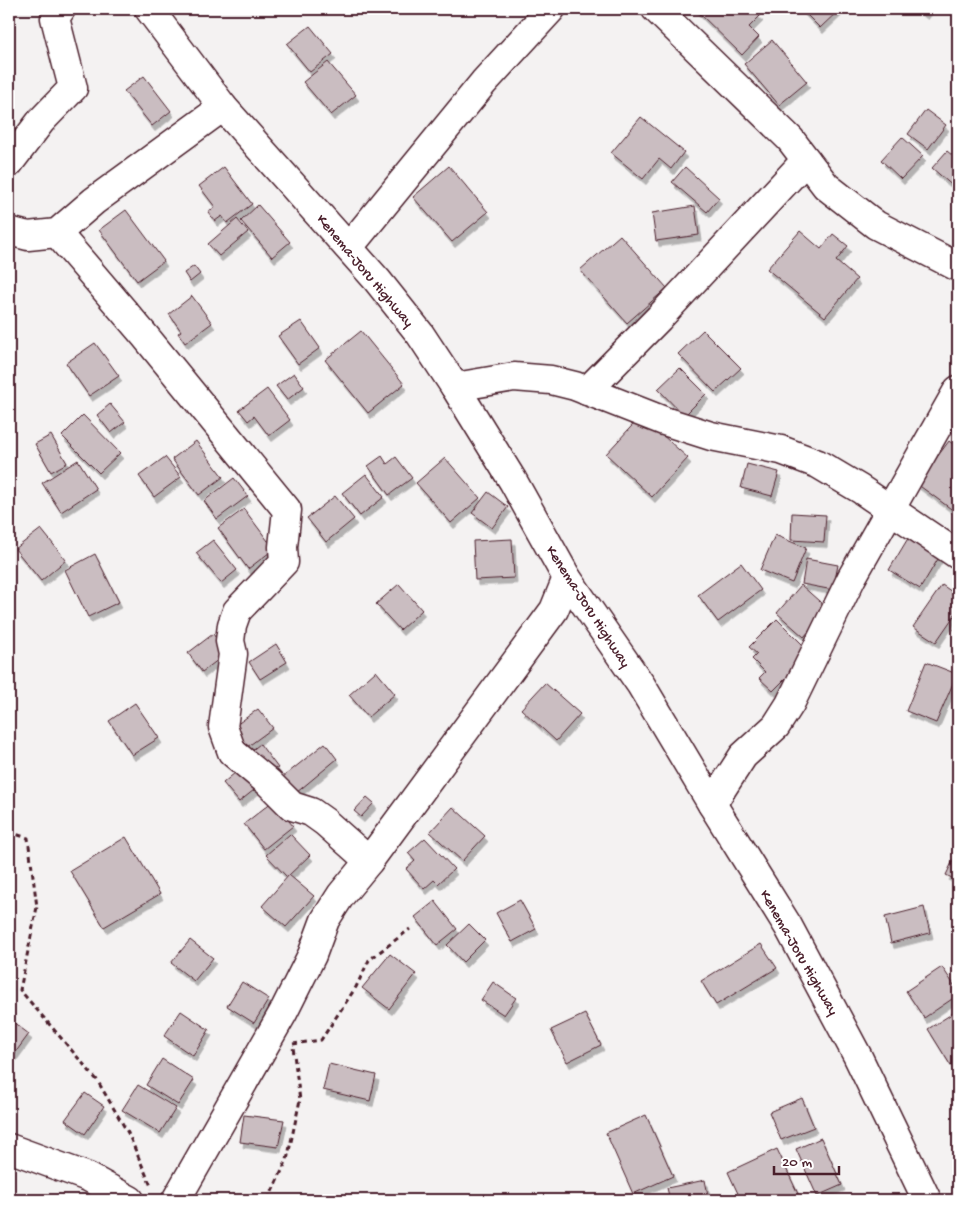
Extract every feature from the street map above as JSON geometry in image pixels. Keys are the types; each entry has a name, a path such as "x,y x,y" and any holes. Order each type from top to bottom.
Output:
{"main road":[{"path":"9,163 41,121 73,88 55,18 61,9"},
{"name":"Kenema-Joru Highway","path":"149,9 223,107 349,247 420,334 455,387 513,481 567,578 641,685 788,926 862,1063 927,1200"},
{"path":"349,247 484,82 551,9"},
{"path":"656,9 790,139 826,186 876,225 958,267"},
{"path":"9,231 28,236 57,233 94,201 223,107"},
{"path":"587,390 659,318 806,160"},
{"path":"57,233 145,336 287,510 283,547 284,562 237,611 232,625 230,640 233,654 223,727 232,752 268,782 292,806 311,812 325,822 369,862"},
{"path":"455,387 514,377 551,380 587,390 664,421 711,436 781,450 818,464 891,508 958,555"},
{"path":"712,804 743,756 776,726 790,704 852,577 958,390"},
{"path":"9,1148 88,1178 154,1197 283,1013 312,956 325,920 341,895 369,862 554,610 567,578"}],"path":[{"path":"9,832 28,838 37,907 20,990 98,1080 128,1133 154,1197"},
{"path":"268,1200 287,1160 300,1100 293,1044 321,1040 356,987 369,960 410,929"}],"building":[{"path":"695,9 757,9 754,11 760,16 749,27 759,37 742,55"},
{"path":"801,9 840,9 820,28"},
{"path":"918,9 929,9 925,14"},
{"path":"310,26 333,54 310,72 287,44"},
{"path":"772,40 807,82 779,105 744,64"},
{"path":"328,62 356,95 331,115 303,82"},
{"path":"144,76 171,111 152,126 124,91"},
{"path":"926,110 946,125 928,149 908,134"},
{"path":"641,117 684,152 671,169 659,159 643,179 611,153"},
{"path":"902,137 923,156 901,179 881,160"},
{"path":"947,151 958,160 958,185 955,188 932,168"},
{"path":"449,166 488,212 452,242 413,197"},
{"path":"224,167 252,204 227,223 222,216 215,221 208,212 215,207 199,186"},
{"path":"685,167 719,198 707,212 672,182"},
{"path":"258,205 290,242 272,257 241,221"},
{"path":"695,206 699,235 656,241 652,213"},
{"path":"126,210 164,261 137,281 99,230"},
{"path":"237,219 248,232 219,256 208,244"},
{"path":"800,231 821,249 833,234 848,246 836,261 857,279 825,317 767,269"},
{"path":"620,235 667,288 627,323 580,270"},
{"path":"194,266 200,274 190,282 184,273"},
{"path":"192,296 212,323 185,343 178,333 181,331 169,314"},
{"path":"301,321 320,348 298,364 278,336"},
{"path":"703,330 741,368 715,392 678,354"},
{"path":"361,331 404,384 368,413 325,360"},
{"path":"95,343 119,376 89,396 66,363"},
{"path":"680,368 706,394 684,416 658,389"},
{"path":"294,373 304,387 287,400 276,386"},
{"path":"267,389 290,420 269,436 254,416 248,421 239,410"},
{"path":"110,404 125,422 111,433 97,415"},
{"path":"83,415 120,453 99,473 62,436"},
{"path":"641,416 688,458 652,497 606,454"},
{"path":"51,435 67,463 51,472 35,444"},
{"path":"196,441 223,477 199,495 172,459"},
{"path":"949,441 958,448 958,514 917,484"},
{"path":"382,456 387,464 396,457 412,478 389,495 368,466"},
{"path":"165,457 181,477 154,497 139,476"},
{"path":"445,458 480,498 451,523 416,483"},
{"path":"78,460 96,489 61,512 42,483"},
{"path":"747,464 779,472 772,496 741,488"},
{"path":"366,474 384,497 360,516 342,493"},
{"path":"234,478 248,496 217,519 204,501"},
{"path":"488,492 508,507 492,528 472,513"},
{"path":"335,496 354,519 326,542 307,518"},
{"path":"244,509 274,549 248,569 218,528"},
{"path":"792,513 826,515 824,542 791,540"},
{"path":"41,529 66,560 41,581 15,549"},
{"path":"775,535 806,548 792,583 760,570"},
{"path":"910,535 941,554 920,589 889,570"},
{"path":"512,539 514,578 475,580 473,541"},
{"path":"213,540 237,570 221,583 196,553"},
{"path":"95,554 119,602 88,617 65,570"},
{"path":"806,559 838,565 833,590 802,584"},
{"path":"741,563 761,590 718,622 698,595"},
{"path":"399,584 422,610 400,630 376,604"},
{"path":"801,585 828,609 804,637 777,613"},
{"path":"942,585 958,596 958,610 936,642 913,627"},
{"path":"777,619 811,653 773,691 759,678 765,672 752,659 757,654 749,647"},
{"path":"958,621 958,632 954,630"},
{"path":"213,634 227,653 202,672 188,653"},
{"path":"276,644 287,662 260,679 249,662"},
{"path":"926,662 957,674 936,723 906,711"},
{"path":"376,671 395,694 368,717 349,695"},
{"path":"545,683 580,714 556,741 521,709"},
{"path":"135,703 159,738 132,755 109,721"},
{"path":"258,709 273,728 243,750 228,731"},
{"path":"325,743 337,759 296,793 283,777"},
{"path":"260,744 278,768 268,775 250,752"},
{"path":"242,767 259,786 239,802 223,783"},
{"path":"367,797 374,803 361,817 354,811"},
{"path":"273,801 293,826 264,849 244,824"},
{"path":"453,807 485,836 462,861 430,832"},
{"path":"290,834 310,855 287,877 266,855"},
{"path":"126,837 160,894 104,927 70,871"},
{"path":"425,838 454,869 438,884 434,880 424,889 406,869 415,861 408,853"},
{"path":"958,850 958,881 946,875"},
{"path":"289,875 314,896 286,927 262,906"},
{"path":"520,900 536,929 512,942 496,913"},
{"path":"435,901 457,929 437,945 415,917"},
{"path":"924,907 930,933 891,943 885,917"},
{"path":"469,924 485,940 463,962 447,945"},
{"path":"190,940 213,958 194,981 171,963"},
{"path":"761,944 777,968 716,1005 701,981"},
{"path":"390,954 416,974 389,1009 362,988"},
{"path":"942,967 958,991 958,995 924,1018 906,991"},
{"path":"242,982 269,999 254,1023 227,1006"},
{"path":"493,982 516,998 504,1015 481,1000"},
{"path":"958,1010 958,1061 951,1066 928,1029"},
{"path":"181,1011 209,1030 193,1056 164,1036"},
{"path":"585,1014 601,1045 567,1062 551,1030"},
{"path":"9,1019 29,1034 12,1057 9,1055"},
{"path":"162,1059 194,1080 178,1105 146,1085"},
{"path":"329,1064 376,1075 370,1101 323,1090"},
{"path":"138,1085 176,1108 160,1133 122,1110"},
{"path":"85,1093 104,1106 85,1134 65,1120"},
{"path":"802,1098 814,1127 781,1140 769,1112"},
{"path":"244,1115 284,1120 278,1147 240,1142"},
{"path":"646,1115 673,1176 633,1194 606,1133"},
{"path":"821,1138 842,1185 817,1196 796,1149"},
{"path":"777,1149 799,1196 791,1200 741,1200 728,1172"},
{"path":"705,1180 709,1200 670,1200 667,1188"}]}
